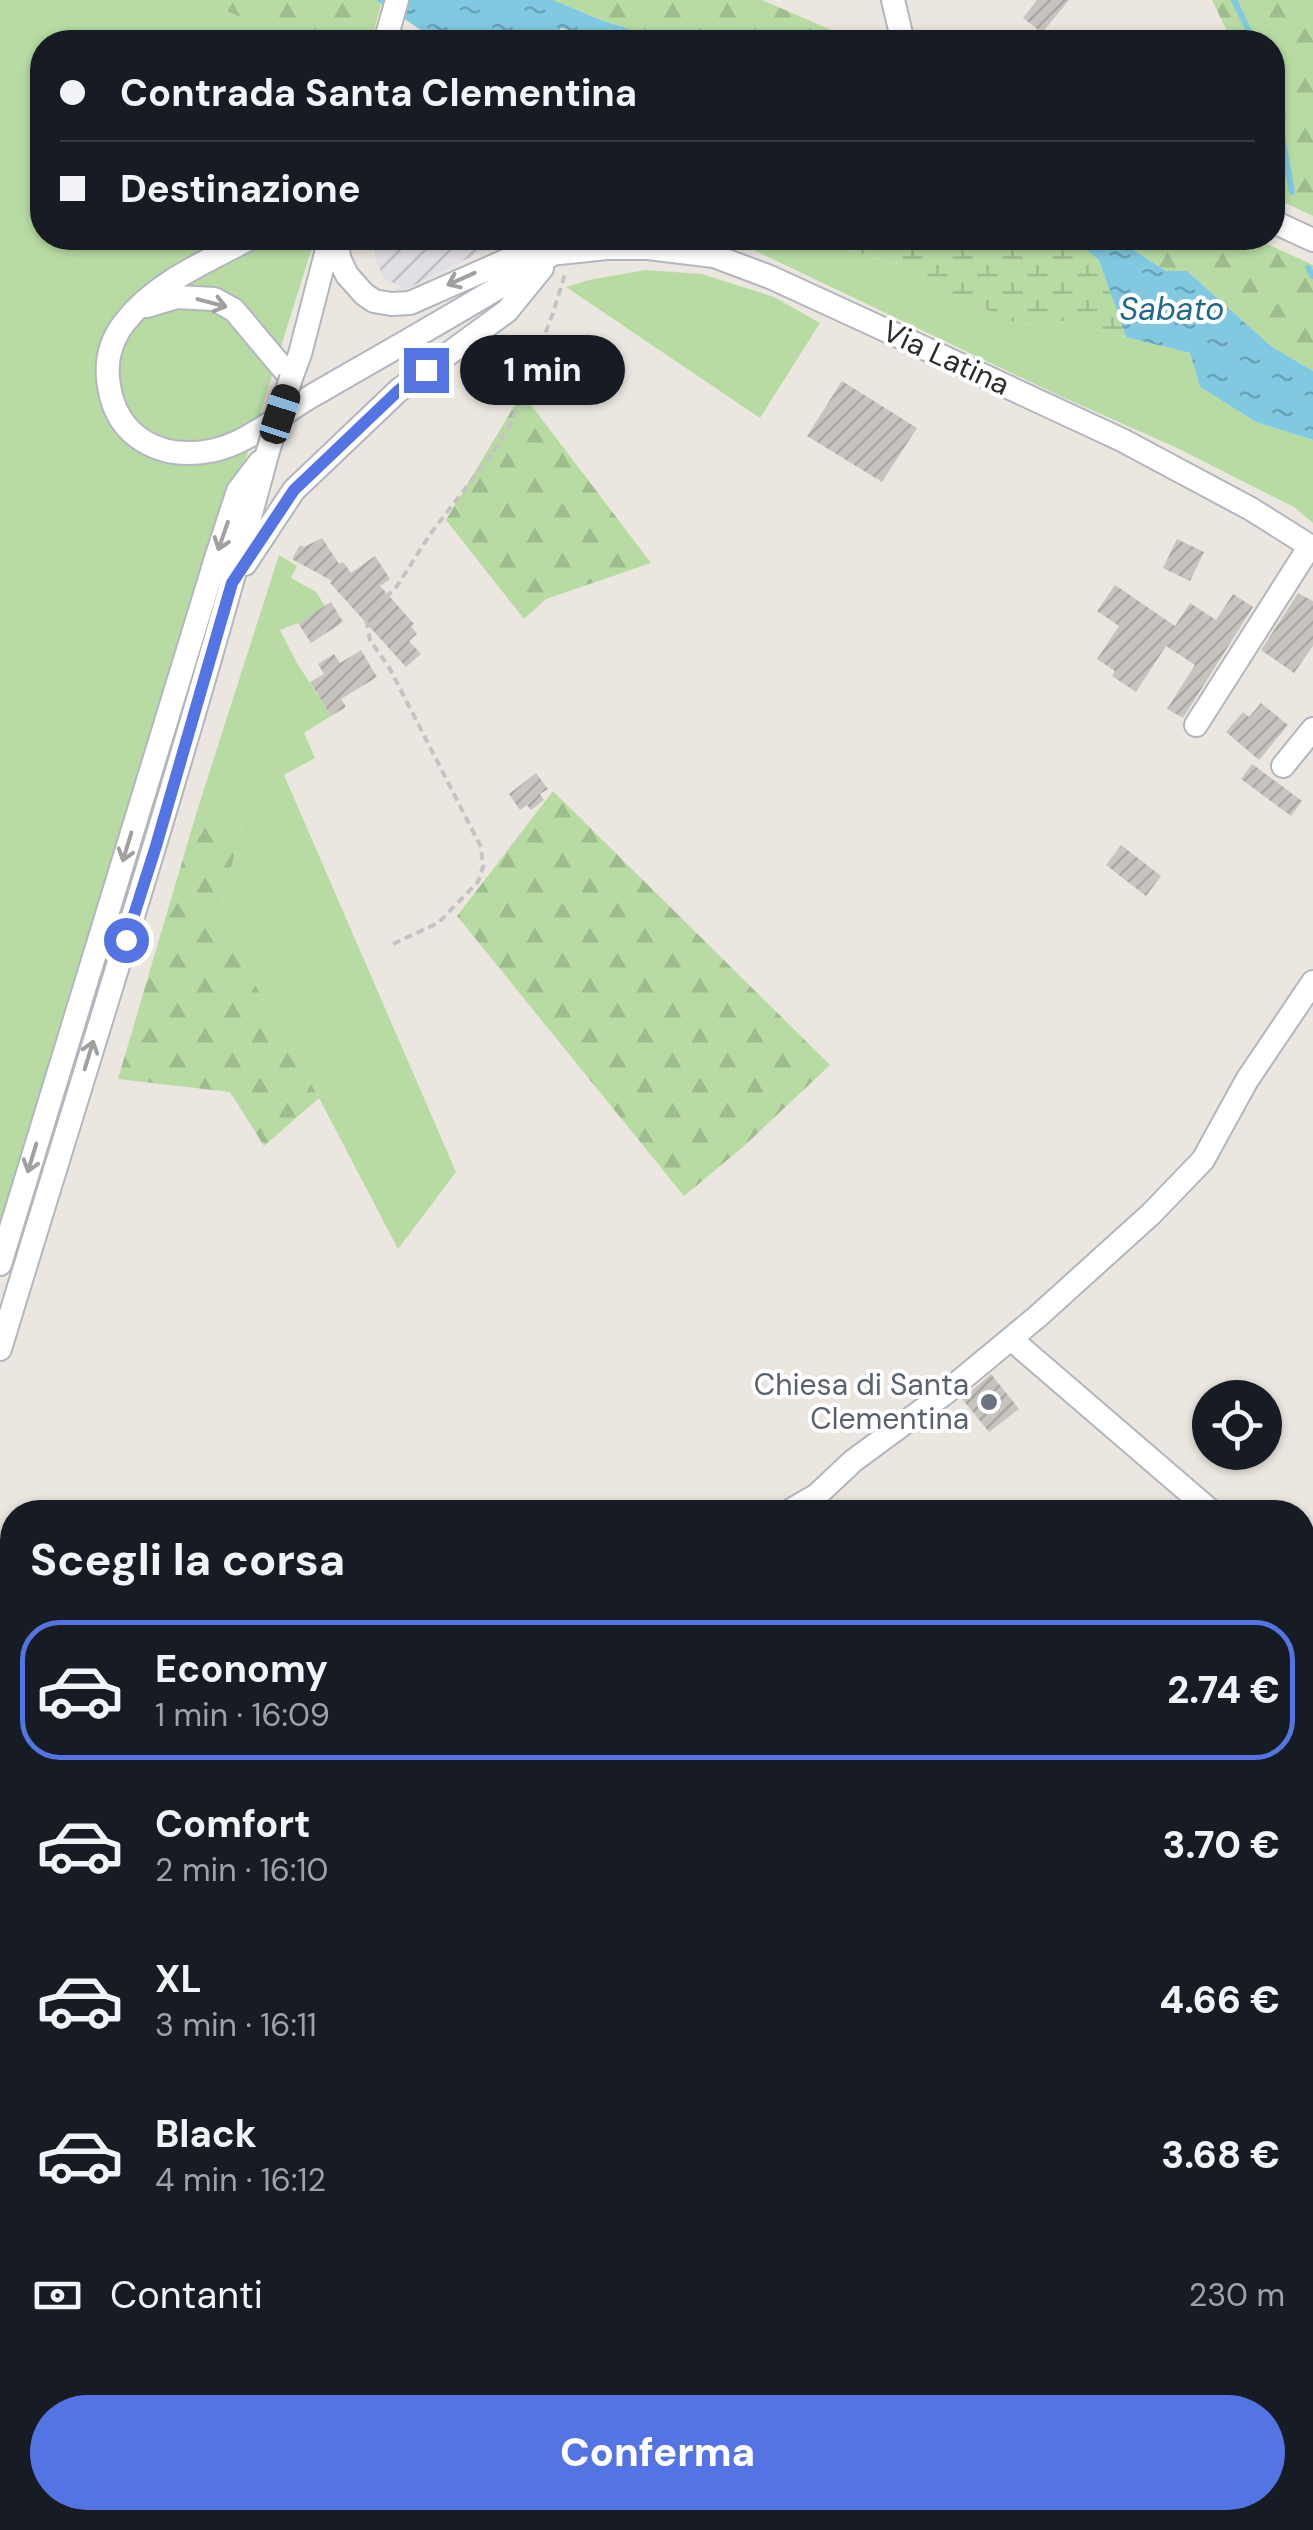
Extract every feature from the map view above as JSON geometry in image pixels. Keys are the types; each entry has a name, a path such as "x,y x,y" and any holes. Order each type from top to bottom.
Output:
{"street":[{"path":"388,30 397,0"},
{"path":"892,0 900,30"},
{"path":"1285,227 1313,240"},
{"path":"228,250 174,279 139,308 117,334 108,358 112,406 137,438 160,449 187,454 214,451 244,437 563,252"},
{"path":"0,1349 156,846 268,451 330,250"},
{"name":"Via Latina","path":"337,250 347,275 364,294 374,301 391,304 410,303 512,258 606,250"},
{"name":"Via Latina","path":"664,250 714,256 770,277 1122,440 1251,508 1312,547"},
{"path":"232,583 294,490 399,390 507,311 563,252"},
{"path":"139,308 177,297 214,299 234,310 291,378"},
{"path":"0,1264 222,539 238,491 268,451"},
{"path":"1196,725 1312,547"},
{"path":"1283,766 1313,729"},
{"path":"808,1500 1011,1339 1151,1214 1203,1160 1247,1080 1313,982"},
{"path":"1011,1339 1198,1500"}],"path":[{"path":"393,944 438,923 478,882 483,868 482,847 390,669 370,640 366,618 397,586 512,421 553,314 563,252"}],"shaded area":[{"path":"375,250 484,250 405,290 383,277"}],"green space":[{"path":"0,0 382,0 374,30 30,30 30,250 311,250 59,1056 0,1260"},
{"path":"203,0 365,0 358,30 269,30"},
{"path":"553,0 762,0 831,30 632,30"},
{"path":"1212,0 1313,0 1313,216 1285,203 1285,30 1227,30"},
{"path":"754,250 847,250 909,267 925,281 1018,324 1063,321 1190,353 1200,387 1256,422 1313,440 1313,523 1294,507 1175,447"},
{"path":"847,250 1087,250 1099,259 1126,337 1063,321 1018,324 925,281 909,267"},
{"path":"1134,250 1280,250 1313,265 1313,371 1271,346 1187,271 1166,271"},
{"path":"645,270 702,274 774,297 820,323 760,418 566,287"},
{"path":"522,393 651,563 546,599 524,619 446,520"},
{"path":"279,555 297,566 291,578 316,592 325,606 280,630 331,716 304,733 315,758 284,775 456,1172 398,1249 218,918 242,826 197,811"},
{"path":"553,791 830,1065 684,1196 457,916"},
{"path":"197,811 242,826 218,918 319,1098 264,1146 230,1092 118,1079"}],"water":[{"path":"376,0 553,0 632,30 561,28 421,30"},
{"name":"Sabato","path":"1086,250 1134,250 1166,271 1187,271 1271,346 1313,371 1313,440 1256,422 1200,387 1190,353 1126,337 1099,260"}],"building":[{"path":"1037,0 1069,0 1044,30 1038,30 1023,18"},
{"path":"842,381 917,428 882,482 807,436"},
{"path":"322,538 339,564 343,562 351,573 375,556 390,579 380,586 414,624 411,626 417,634 409,641 421,654 406,667 332,581 292,559 300,545 304,547"},
{"path":"1177,539 1204,552 1190,581 1163,568"},
{"path":"1115,585 1175,626 1190,603 1216,620 1233,594 1253,607 1183,718 1167,709 1195,665 1166,646 1136,692 1112,676 1115,671 1097,659 1119,626 1097,611"},
{"path":"1298,593 1313,601 1313,646 1294,673 1261,650"},
{"path":"331,602 343,622 311,643 298,623"},
{"path":"361,650 377,677 341,699 346,707 331,716 310,682 324,674 318,664 334,654 340,663"},
{"path":"1261,703 1288,725 1259,760 1226,732 1243,712 1249,717"},
{"path":"1252,764 1302,801 1291,816 1241,779"},
{"path":"536,773 548,789 540,794 544,800 531,810 527,805 520,810 509,794"},
{"path":"1121,845 1161,876 1146,896 1106,865"},
{"name":"Chiesa di Santa Clementina","path":"991,1374 1019,1409 989,1432 962,1399"}],"waterway":[{"path":"1234,0 1248,30"},
{"path":"1285,154 1292,192"},
{"path":"1308,268 1313,276"}],"place":[{"name":"Chiesa di Santa Clementina","path":"989,1402"}],"route":[{"path":"126,940 232,583 294,490 399,390 426,370"}]}
